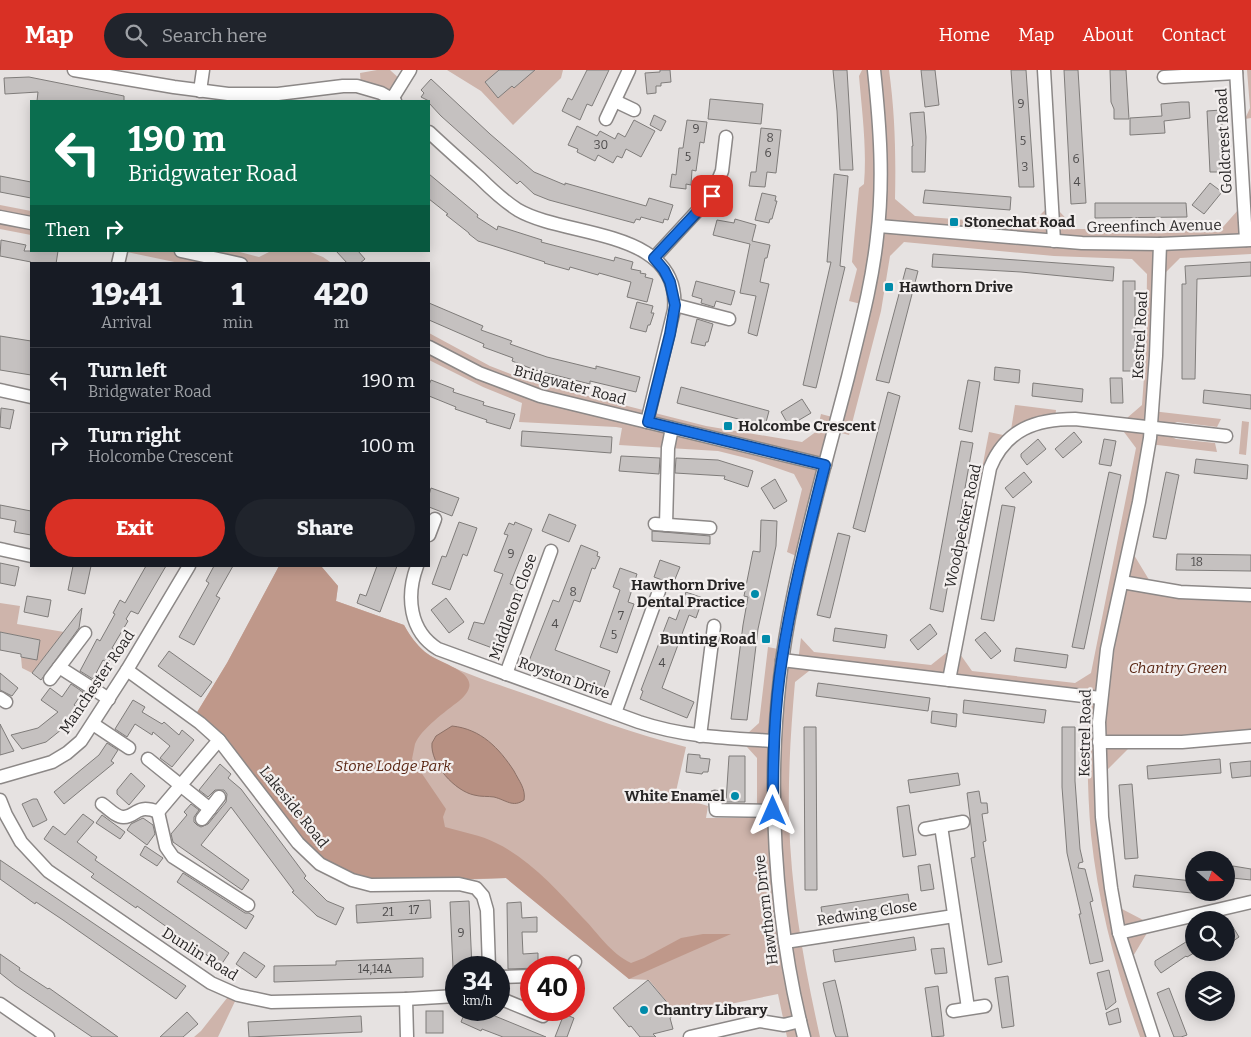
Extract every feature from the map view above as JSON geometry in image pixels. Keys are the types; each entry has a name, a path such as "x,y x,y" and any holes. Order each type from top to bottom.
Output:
{"street":[{"path":"74,70 228,94 278,94 352,85 375,91 393,100 410,70"},
{"path":"200,91 203,70"},
{"path":"606,119 629,70"},
{"name":"Hawthorn Drive","path":"804,1037 785,942 775,848 773,811 774,741 782,660 797,577 865,305 879,226 881,195 880,142 874,70"},
{"path":"1044,70 1054,241"},
{"path":"1164,77 1236,71"},
{"name":"Goldcrest Road","path":"1236,71 1248,240"},
{"path":"614,101 634,110"},
{"path":"430,133 500,197 519,210 540,220 632,245 654,258 664,270 670,282 675,305 670,334 648,422"},
{"path":"654,258 712,196 722,171 726,137"},
{"path":"0,217 30,223"},
{"name":"Greenfinch Avenue","path":"879,226 1054,241 1160,244 1248,240"},
{"name":"Kestrel Road","path":"1153,1037 1119,933 1104,841 1099,742 1100,698 1107,649 1145,471 1156,356 1160,244"},
{"path":"186,252 231,262"},
{"path":"675,305 729,319"},
{"name":"Bridgwater Road","path":"430,348 479,373 520,390 825,465"},
{"path":"0,390 30,397"},
{"name":"Woodpecker Road","path":"949,680 984,489 990,468 1002,447 1020,431 1033,424 1049,420 1075,419 1150,428"},
{"path":"672,428 668,448 660,525 710,528"},
{"path":"1150,428 1226,436"},
{"path":"430,532 435,519"},
{"path":"0,549 30,556"},
{"name":"Middleton Close","path":"506,674 551,551"},
{"name":"Manchester Road","path":"0,777 45,764 60,757 81,741 128,670 188,567"},
{"name":"Royston Drive","path":"417,567 411,588 411,605 422,635 438,650 615,714 670,731 700,736 774,741"},
{"path":"1122,582 1180,592 1251,595"},
{"path":"615,714 659,591"},
{"path":"700,736 714,626"},
{"path":"50,679 85,633"},
{"path":"782,660 1100,698"},
{"path":"59,667 109,698"},
{"name":"Lakeside Road","path":"128,670 200,723 218,740 304,850 329,869 352,880 371,885 459,884 468,885 479,891 483,896 487,910 489,956"},
{"path":"93,724 129,748"},
{"path":"1099,742 1182,742 1251,736"},
{"path":"158,812 218,740"},
{"path":"148,759 181,786 206,814 219,797"},
{"path":"715,797 716,810 773,811"},
{"name":"Dunlin Road","path":"0,800 21,842 48,870 200,977 221,989 246,998 279,1002 406,999"},
{"path":"102,804 118,816 124,817 144,809 158,812"},
{"path":"158,812 166,847 173,857 248,905"},
{"path":"925,829 963,822"},
{"path":"941,826 968,1008"},
{"path":"1119,933 1251,902"},
{"name":"Redwing Close","path":"785,942 954,916"},
{"path":"407,1037 406,999 445,997"},
{"path":"0,1004 48,1037"},
{"path":"953,1011 985,1006"},
{"path":"690,1037 760,1021 784,1025 800,1021"}],"green space":[{"path":"390,70 403,82 392,99 361,86 360,73"},
{"path":"447,70 563,70 561,78 513,125 481,91"},
{"path":"862,70 889,70 895,134 895,199 915,216 1030,225 1045,210 1059,211 1076,229 1160,230 1223,227 1238,210 1251,211 1251,254 1180,258 1165,273 1152,411 1221,419 1217,427 1177,422 1167,426 1166,434 1176,439 1215,443 1217,452 1149,444 1134,555 1154,588 1251,595 1251,736 1135,742 1106,771 1100,770 1114,907 1145,921 1147,933 1129,963 1153,1037 1140,1037 1109,936 1098,886 1091,835 1089,800 1087,749 1088,697 811,664 809,671 795,682 789,768 790,847 799,929 820,1037 787,1037 778,994 682,1014 676,1013 649,980 629,979 506,878 460,880 292,826 196,714 227,663 278,567 322,567 338,586 336,601 404,625 425,652 458,670 609,724 686,747 675,796 708,806 706,818 757,818 757,758 747,747 748,733 759,723 768,647 783,650 798,662 801,638 814,652 931,665 946,653 960,654 972,671 1075,683 1091,673 1136,448 1124,432 1127,418 1142,405 1146,349 1147,274 1132,259 1054,256 904,242 890,256 881,311 849,435 834,431 801,558 787,552 802,489 794,474 754,460 718,451 619,445 622,428 519,422 522,403 483,387 430,360 430,334 490,366 529,381 706,426 802,442 817,431 821,414 836,418 865,305 849,301 857,269 852,262 859,188 864,184 865,170 864,130 859,76"},
{"path":"1247,70 1251,70 1251,118 1245,119 1250,108"},
{"path":"0,205 30,211 30,235 0,229"},
{"path":"127,252 240,252 259,257 269,252 310,252 330,262 174,262"},
{"path":"1015,405 1056,410 1055,419 1011,430"},
{"path":"1242,421 1249,422 1246,455 1239,454"},
{"path":"989,432 1003,435 1008,441 988,475 981,474"},
{"name":"Stone Lodge Park","path":"278,567 322,567 338,586 336,601 404,625 413,640 425,652 460,671 467,677 469,684 467,692 418,738 412,759 446,809 443,817 445,827 490,840 520,858 553,887 611,949 631,963 681,938 703,934 731,934 629,979 506,878 372,882 331,867 312,850 196,714 227,663"},
{"path":"0,603 20,606 17,624 64,632 32,673 22,668 21,657 26,658 27,655 37,657 40,640 0,632"},
{"path":"231,993 238,995 218,1037 194,1037 201,1031"}],"shaded area":[{"path":"452,726 472,731 495,747 514,771 523,789 524,800 509,803 494,797 474,795 459,788 445,775 435,759 432,743 436,736"}],"building":[{"path":"499,70 535,70 514,88 512,86 498,98 485,82"},
{"path":"587,70 609,70 592,106 587,104 580,120 562,111 568,98 572,100"},
{"path":"660,70 670,70 671,82 661,83 661,86 656,86 656,93 647,94 645,73 660,72"},
{"path":"833,70 847,70 853,170 840,170"},
{"path":"921,70 935,70 939,105 925,107"},
{"path":"1011,70 1026,70 1034,187 1019,187"},
{"path":"1064,70 1078,70 1086,203 1071,204"},
{"path":"1110,70 1126,70 1129,119 1114,119 1114,109 1111,102"},
{"path":"29,77 124,96 124,100 37,100 38,92 5,94 4,78"},
{"path":"431,79 534,172 565,185 565,183 646,206 649,198 673,205 668,220 664,219 663,223 641,217 640,220 636,219 634,223 549,200 534,194 520,181 517,184 441,116 430,104 430,100 421,97 424,93 421,90"},
{"path":"710,99 763,104 761,124 708,119"},
{"path":"1189,102 1190,118 1164,121 1165,133 1130,135 1130,118 1162,116 1161,104"},
{"path":"1221,110 1225,172 1210,172 1207,111"},
{"path":"924,112 926,137 925,172 912,172 913,146 910,113"},
{"path":"654,115 666,121 661,131 650,125"},
{"path":"634,120 655,131 641,157 626,149 622,158 617,156 613,163 598,155 595,161 577,152 578,149 568,145 577,126 597,136 600,131 615,139 618,133 625,137"},
{"path":"687,120 707,122 704,143 700,142 696,171 692,170 691,185 686,184 686,189 670,187 672,174 676,175 679,148 683,148"},
{"path":"761,128 781,130 776,173 767,172 765,187 749,186 751,172 756,172"},
{"path":"834,174 848,176 840,266 845,267 816,388 803,385 831,262 827,262"},
{"path":"430,175 478,215 477,217 497,230 498,226 542,240 541,242 614,261 615,257 633,262 631,269 641,271 640,273 646,274 645,277 653,279 647,302 627,297 631,282 570,267 569,270 478,241 446,215 448,214 430,200"},
{"path":"0,176 30,182 30,198 0,192"},
{"path":"1210,183 1222,192 1204,214 1192,205"},
{"path":"925,190 1011,197 1010,210 923,203"},
{"path":"762,193 776,196 775,201 777,201 769,223 755,220"},
{"path":"1095,203 1186,203 1187,217 1095,218"},
{"path":"735,219 756,225 752,241 770,245 760,282 769,284 757,336 748,333 756,296 740,293 750,244 713,235 717,220 734,223"},
{"path":"1,240 26,245 24,251 58,252 56,262 31,262 0,256"},
{"path":"337,252 359,252 365,259 361,262 346,262"},
{"path":"933,254 1114,267 1113,281 1021,272 932,267"},
{"path":"1251,262 1251,276 1197,279 1195,379 1182,379 1182,284 1186,284 1185,266"},
{"path":"906,268 918,271 889,383 876,380"},
{"path":"696,281 735,291 731,305 716,301 714,307 701,303 702,299 692,296"},
{"path":"1123,281 1135,281 1135,371 1123,371"},
{"path":"637,302 653,306 651,313 654,313 646,332 630,328"},
{"path":"430,303 483,326 481,330 512,341 510,344 547,357 596,369 596,366 640,377 636,392 590,381 590,384 535,370 512,361 513,358 483,347 484,344 430,320"},
{"path":"697,319 713,324 705,346 691,343"},
{"path":"0,336 30,341 30,375 0,370"},
{"path":"995,367 1020,370 1019,383 994,380"},
{"path":"1110,378 1122,378 1123,403 1111,403"},
{"path":"431,380 454,389 453,392 484,402 483,405 515,414 510,429 486,422 487,420 455,409 456,407 430,396"},
{"path":"968,380 980,382 972,432 959,429"},
{"path":"1033,383 1083,389 1082,402 1032,396"},
{"path":"681,387 769,411 765,426 677,403"},
{"path":"1204,390 1251,395 1251,409 1203,403"},
{"path":"888,392 900,396 865,532 853,528"},
{"path":"802,399 811,413 789,426 781,412"},
{"path":"1,408 14,410 10,429 0,427"},
{"path":"522,431 612,437 611,453 521,446"},
{"path":"1074,432 1082,442 1063,458 1055,449"},
{"path":"1038,439 1046,449 1027,465 1021,454"},
{"path":"1104,439 1116,441 1111,466 1099,464"},
{"path":"961,441 973,443 943,612 930,609"},
{"path":"621,456 660,458 659,474 619,471"},
{"path":"676,458 718,460 753,471 748,487 724,479 725,476 675,473"},
{"path":"1196,459 1248,465 1247,479 1194,473"},
{"path":"1024,472 1032,482 1013,498 1005,488"},
{"path":"1109,472 1121,475 1084,649 1072,647"},
{"path":"1166,472 1179,475 1166,539 1153,537"},
{"path":"775,479 787,501 774,509 761,488"},
{"path":"431,488 459,498 452,516 430,507"},
{"path":"0,505 30,511 30,535 14,532 16,521 0,518"},
{"path":"1002,505 1015,507 994,621 981,619"},
{"path":"549,514 576,525 569,542 542,531"},
{"path":"761,520 777,521 776,546 758,629 747,720 731,719 748,597 744,596 753,551 760,552"},
{"path":"459,522 477,528 467,556 463,554 450,590 432,584 442,556 446,557"},
{"path":"515,522 532,529 510,584 519,587 495,649 468,639 474,622 484,624 503,574 494,571 508,535 504,534 509,523 514,525"},
{"path":"652,531 710,536 710,544 652,541"},
{"path":"838,533 850,536 830,618 817,615"},
{"path":"581,545 598,552 597,556 600,557 595,569 592,568 580,602 574,600 555,650 610,671 604,688 529,661 553,600 559,602"},
{"path":"1177,554 1251,555 1251,571 1176,570"},
{"path":"660,560 680,567 673,584 654,577"},
{"path":"0,563 19,567 15,586 0,583"},
{"path":"73,567 91,567 85,594 68,590"},
{"path":"145,567 165,567 138,614 131,611 126,619 128,621 112,648 115,650 108,663 103,660 93,679 80,671 97,639 100,641 115,614 113,613 120,600 125,603"},
{"path":"213,567 232,567 216,596 220,598 194,645 179,637 209,583 206,581"},
{"path":"377,567 397,567 380,612 357,603 360,594 366,596"},
{"path":"620,568 637,574 628,602 634,604 617,653 600,647 620,590 613,587"},
{"path":"686,592 703,598 696,618 689,615 662,688 694,702 687,718 640,699 643,691 641,690 669,617 676,620"},
{"path":"27,596 51,600 48,617 24,612"},
{"path":"446,598 464,622 449,633 431,610"},
{"path":"82,608 79,628 41,680 32,673"},
{"path":"930,624 937,634 918,650 910,640"},
{"path":"835,628 887,635 885,648 833,641"},
{"path":"0,632 40,640 37,660 21,657 21,654 0,650"},
{"path":"985,632 1001,651 991,659 975,640"},
{"path":"1016,648 1068,655 1066,668 1014,661"},
{"path":"169,651 212,682 201,697 158,666"},
{"path":"0,673 18,688 12,696 0,690"},
{"path":"818,683 930,698 928,711 816,696"},
{"path":"71,684 83,692 74,705 79,708 67,725 46,742 22,749 11,735 38,728 58,712 41,700 50,688 62,697"},
{"path":"133,700 145,707 142,712 162,724 164,722 179,735 182,730 194,740 172,767 160,758 170,746 153,732 152,735 135,724 127,737 115,729"},
{"path":"964,700 1046,710 1044,723 963,713"},
{"path":"932,711 957,714 956,727 931,723"},
{"path":"0,724 14,751 0,755"},
{"path":"804,727 816,727 817,890 805,890"},
{"path":"1062,727 1075,727 1075,781 1080,849 1083,862 1079,863 1078,868 1085,869 1093,901 1090,902 1103,961 1090,964 1067,853 1062,787"},
{"path":"107,743 118,750 111,761 114,763 64,804 54,792 99,755"},
{"path":"688,754 700,755 700,758 710,759 708,772 703,772 702,774 686,772"},
{"path":"729,756 745,756 745,802 726,802"},
{"path":"1220,759 1221,773 1148,779 1147,766"},
{"path":"1251,761 1251,776 1232,778 1230,763"},
{"path":"220,764 231,774 228,778 241,789 306,876 304,878 327,901 344,908 336,925 317,916 292,892 294,891 231,807 201,845 249,880 242,890 173,842 171,834 187,815 184,812 191,804 199,810 194,817 194,822 201,827 208,824 226,802 227,794 224,790 215,790 208,797 199,790"},
{"path":"131,773 145,786 129,805 117,794 117,790"},
{"path":"958,773 960,785 910,793 908,780"},
{"path":"1132,784 1138,858 1125,859 1119,785"},
{"path":"979,791 981,803 987,803 988,813 982,814 986,841 983,842 1002,962 988,965 971,858 975,857 967,793"},
{"path":"37,799 47,820 33,827 22,804"},
{"path":"909,805 916,855 903,857 897,807"},
{"path":"83,814 94,822 77,842 97,857 95,860 229,953 221,965 137,906 136,908 91,877 94,874 44,839 53,826 65,835"},
{"path":"102,815 125,832 120,839 96,823"},
{"path":"143,818 153,825 155,834 147,845 127,830 131,824"},
{"path":"145,846 163,858 157,866 140,855"},
{"path":"0,860 186,986 176,999 63,920 36,902 35,904 0,879"},
{"path":"930,864 934,889 921,891 918,866"},
{"path":"1235,866 1251,869 1251,880 1235,878"},
{"path":"183,873 245,913 254,916 246,929 177,882"},
{"path":"1135,875 1185,880 1185,892 1133,887"},
{"path":"908,894 910,907 823,919 821,907"},
{"path":"430,900 431,918 357,923 356,905"},
{"path":"469,901 471,956 452,956 450,902"},
{"path":"521,902 522,918 537,917 537,932 522,932 523,954 538,953 538,956 520,956 520,969 510,969 510,956 508,956 507,903"},
{"path":"1235,930 1239,937 1235,940"},
{"path":"914,937 916,950 835,962 833,950"},
{"path":"1185,943 1185,957 1161,973 1155,965 1155,961"},
{"path":"944,948 947,973 935,974 931,949"},
{"path":"244,952 265,966 256,978 236,964"},
{"path":"0,954 20,968 19,970 49,988 118,1037 92,1037 15,985 0,973"},
{"path":"423,958 423,977 274,982 274,966 336,965 336,961"},
{"path":"1109,970 1116,1002 1106,1010 1097,973"},
{"path":"1008,976 1014,1026 1002,1028 995,978"},
{"name":"Chantry Library","path":"648,980 676,1013 670,1018 673,1029 653,1034 656,1037 640,1037 613,1008"},
{"path":"835,980 848,1037 836,1037 834,1032 823,983"},
{"path":"938,986 944,1036 932,1037 925,988"},
{"path":"1169,988 1187,1035 1181,1037 1174,1037 1157,993"},
{"path":"1118,1008 1121,1022 1109,1025 1106,1013"},
{"path":"426,1011 443,1011 443,1033 426,1033"},
{"path":"187,1012 198,1024 183,1037 160,1037"},
{"path":"361,1016 362,1032 249,1037 248,1022"},
{"path":"507,1021 546,1037 503,1037 482,1029 481,1031 461,1022"},
{"path":"561,1021 573,1021 567,1037 555,1037"}],"place":[{"name":"Stonechat Road","path":"954,222"},
{"name":"Hawthorn Drive","path":"889,287"},
{"name":"Holcombe Crescent","path":"728,426"},
{"name":"Hawthorn Drive Dental Practice","path":"755,594"},
{"name":"Bunting Road","path":"766,639"},
{"name":"White Enamel","path":"735,796"},
{"name":"Chantry Library","path":"644,1010"}],"route":[{"path":"712,196 654,258 664,270 670,282 675,305 670,334 648,422 825,465 797,577 782,660 774,741 773,811"}],"park label":[{"name":"Chantry Green","path":"1178,668"}]}
